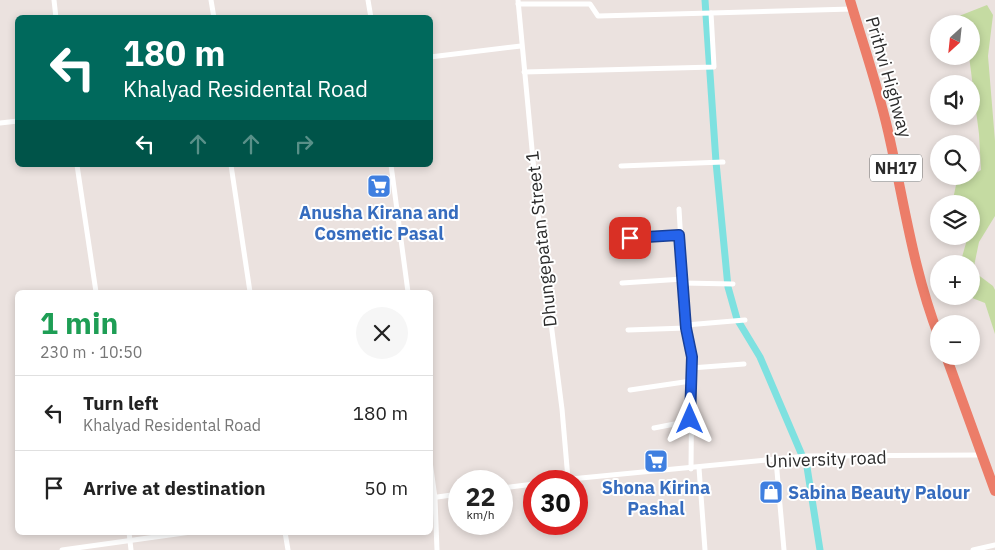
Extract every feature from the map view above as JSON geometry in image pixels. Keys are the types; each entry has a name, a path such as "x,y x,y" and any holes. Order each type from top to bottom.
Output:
{"highway":[{"name":"Prithvi Highway","path":"851,5 884,114 911,249 924,299 930,315"},
{"path":"949,365 995,491"}],"street":[{"path":"54,0 56,15"},
{"path":"211,0 214,15"},
{"path":"368,0 370,15"},
{"path":"518,2 590,4 598,16 711,13 851,5"},
{"name":"Dhungepatan Street 1","path":"518,2 540,245 562,409 567,470"},
{"path":"524,72 714,67 711,13"},
{"path":"433,57 521,46"},
{"path":"0,124 15,122"},
{"path":"621,166 723,162"},
{"path":"77,167 96,290"},
{"path":"231,167 250,290"},
{"path":"391,167 408,290"},
{"path":"679,209 679,235 686,326 692,357 691,469"},
{"path":"613,239 679,235"},
{"path":"622,283 683,281 733,284"},
{"path":"628,330 745,320"},
{"path":"691,368 744,364"},
{"path":"630,390 691,381"},
{"path":"654,428 690,421"},
{"name":"University road","path":"588,478 662,472 806,456 981,455"},
{"path":"776,460 784,550"},
{"path":"699,468 705,550"},
{"path":"433,498 448,496"},
{"path":"433,508 437,550"},
{"path":"129,535 131,550"},
{"path":"62,550 171,535"},
{"path":"286,535 288,550"},
{"path":"973,550 995,545"}],"green space":[{"path":"987,5 993,15 988,56 995,141 995,216 980,240 980,195 954,195 956,185 980,185 981,170 978,125 980,125 980,75 971,75 970,65 980,65 980,15 962,15"},
{"path":"965,245 978,245 976,255 963,255"},
{"path":"980,276 993,286 995,290 995,334 985,303 980,301"}],"waterway":[{"path":"705,0 716,162 728,287 737,319 760,357 807,467 820,550"}],"place":[{"name":"Anusha Kirana and Cosmetic Pasal","path":"379,186"},
{"name":"Shona Kirina Pashal","path":"656,461"},
{"name":"Sabina Beauty Palour","path":"771,492"}],"route":[{"path":"630,238 679,235 686,328 692,357 690,419"}]}
